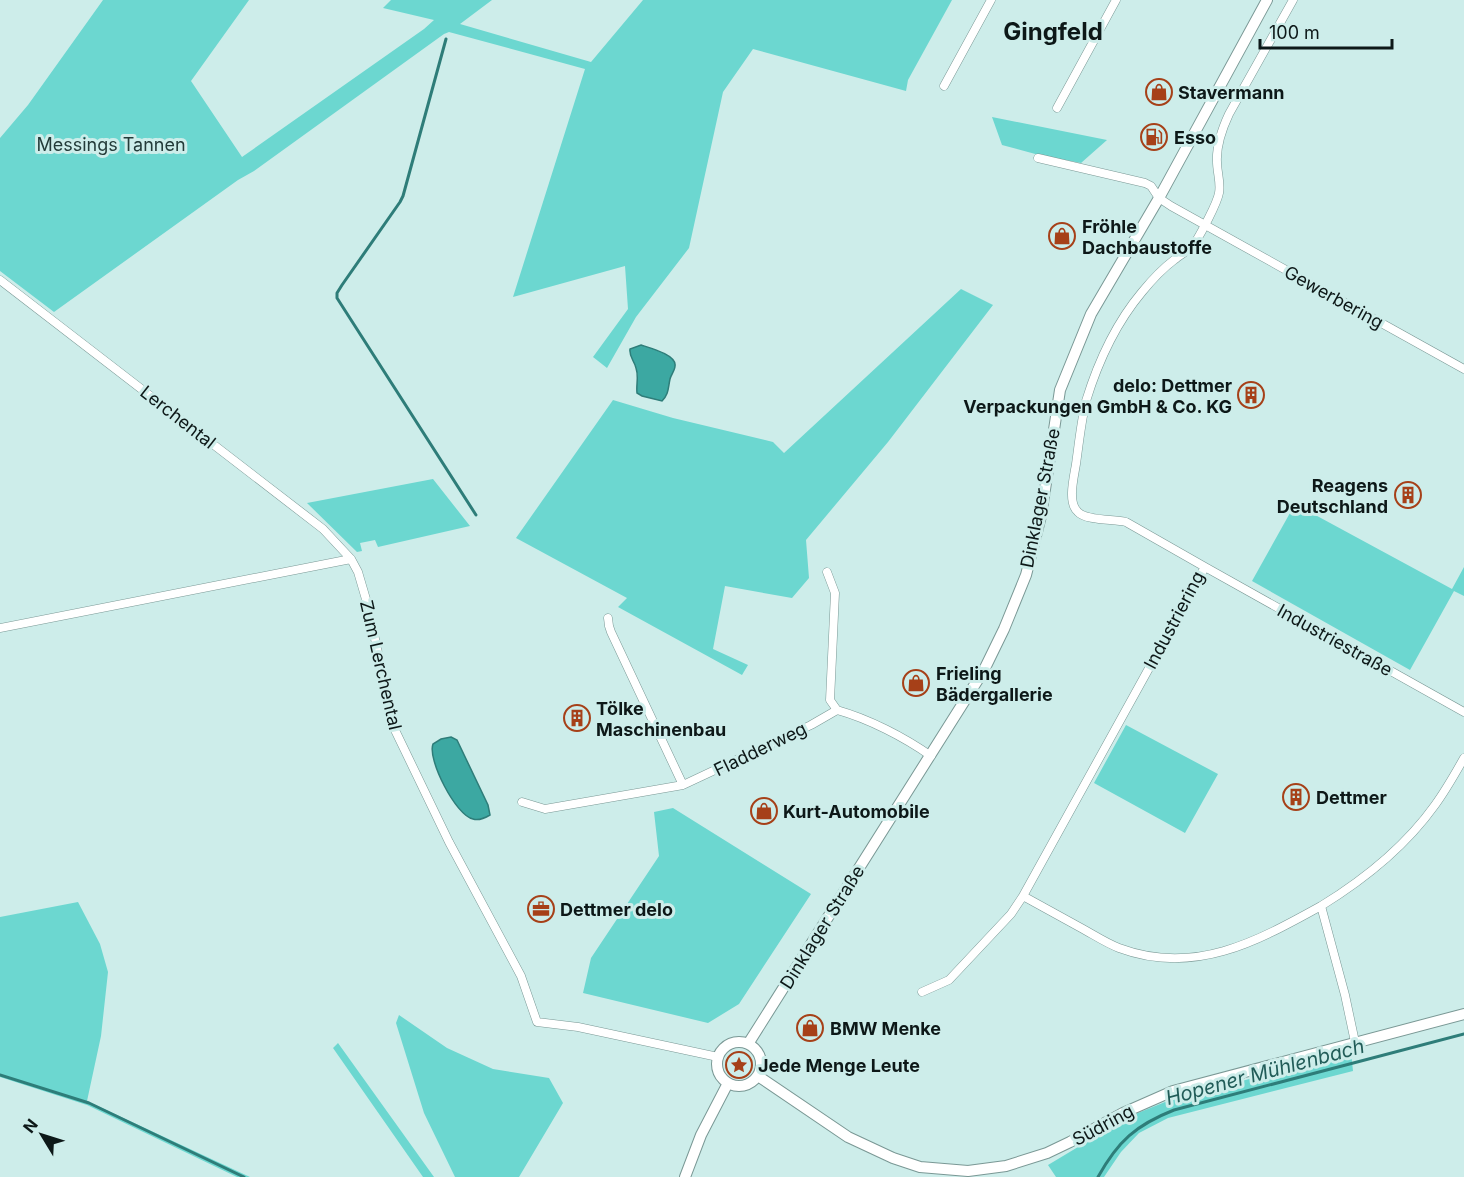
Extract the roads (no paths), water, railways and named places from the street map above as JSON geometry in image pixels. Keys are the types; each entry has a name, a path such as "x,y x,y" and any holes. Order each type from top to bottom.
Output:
{"main road":[{"name":"Dinklager Straße","path":"748,1044 984,670 1026,575 1041,516 1060,390 1091,314 1159,198 1267,0"},
{"name":"Südring","path":"758,1076 848,1137 893,1158 920,1167 968,1171 1006,1166 1047,1153 1123,1113 1173,1091 1464,1014"},
{"path":"741,1042 748,1044 753,1047 760,1058 758,1076 748,1085 728,1083 718,1072 718,1057 727,1046 741,1042"},
{"path":"685,1177 701,1135 728,1083"}],"street":[{"path":"944,86 991,0"},
{"path":"1057,108 1116,0"},
{"path":"1204,224 1219,192 1216,159 1222,129 1293,0"},
{"name":"Gewerbering","path":"1038,158 1151,186 1159,198 1464,369"},
{"name":"Industriering","path":"922,992 949,980 1011,914 1023,896 1205,567 1126,522 1080,515 1072,503 1086,402 1106,348 1121,321 1142,292 1160,272 1194,244 1204,224"},
{"name":"Lerchental","path":"0,280 323,529 351,559"},
{"path":"0,628 351,559"},
{"name":"Zum Lerchental","path":"351,559 358,572 368,606 394,728 449,842 520,976 537,1022 578,1027 718,1057"},
{"name":"Industriestraße","path":"1205,567 1464,712"},
{"path":"827,572 836,593 830,700 837,710 905,739 931,756"},
{"path":"608,618 611,632 683,785"},
{"name":"Fladderweg","path":"522,802 544,809 683,785 811,725 837,710"},
{"path":"1023,896 1117,947 1158,958 1185,958 1217,953 1248,944 1321,906 1384,862 1435,806 1464,758"},
{"path":"1321,906 1355,1042"}],"waterway":[{"path":"446,39 403,196 342,285 337,298 476,515"},
{"name":"Hopener Mühlenbach","path":"1098,1177 1113,1153 1129,1136 1149,1122 1174,1110 1464,1034"},
{"path":"0,1075 89,1103 244,1177"}],"place":[{"name":"Stavermann","path":"1159,92"},
{"name":"Esso","path":"1154,137"},
{"name":"Fröhle Dachbaustoffe","path":"1062,236"},
{"name":"delo: Dettmer Verpackungen GmbH & Co. KG","path":"1251,395"},
{"name":"Reagens Deutschland","path":"1408,495"},
{"name":"Frieling Bädergallerie","path":"916,683"},
{"name":"Tölke Maschinenbau","path":"577,718"},
{"name":"Dettmer","path":"1296,797"},
{"name":"Kurt-Automobile","path":"764,811"},
{"name":"Dettmer delo","path":"541,909"},
{"name":"BMW Menke","path":"810,1028"},
{"name":"Jede Menge Leute","path":"739,1065"}],"district":[{"name":"Gingfeld","path":"1053,31"}],"park label":[{"name":"Messings Tannen","path":"111,144"}]}
